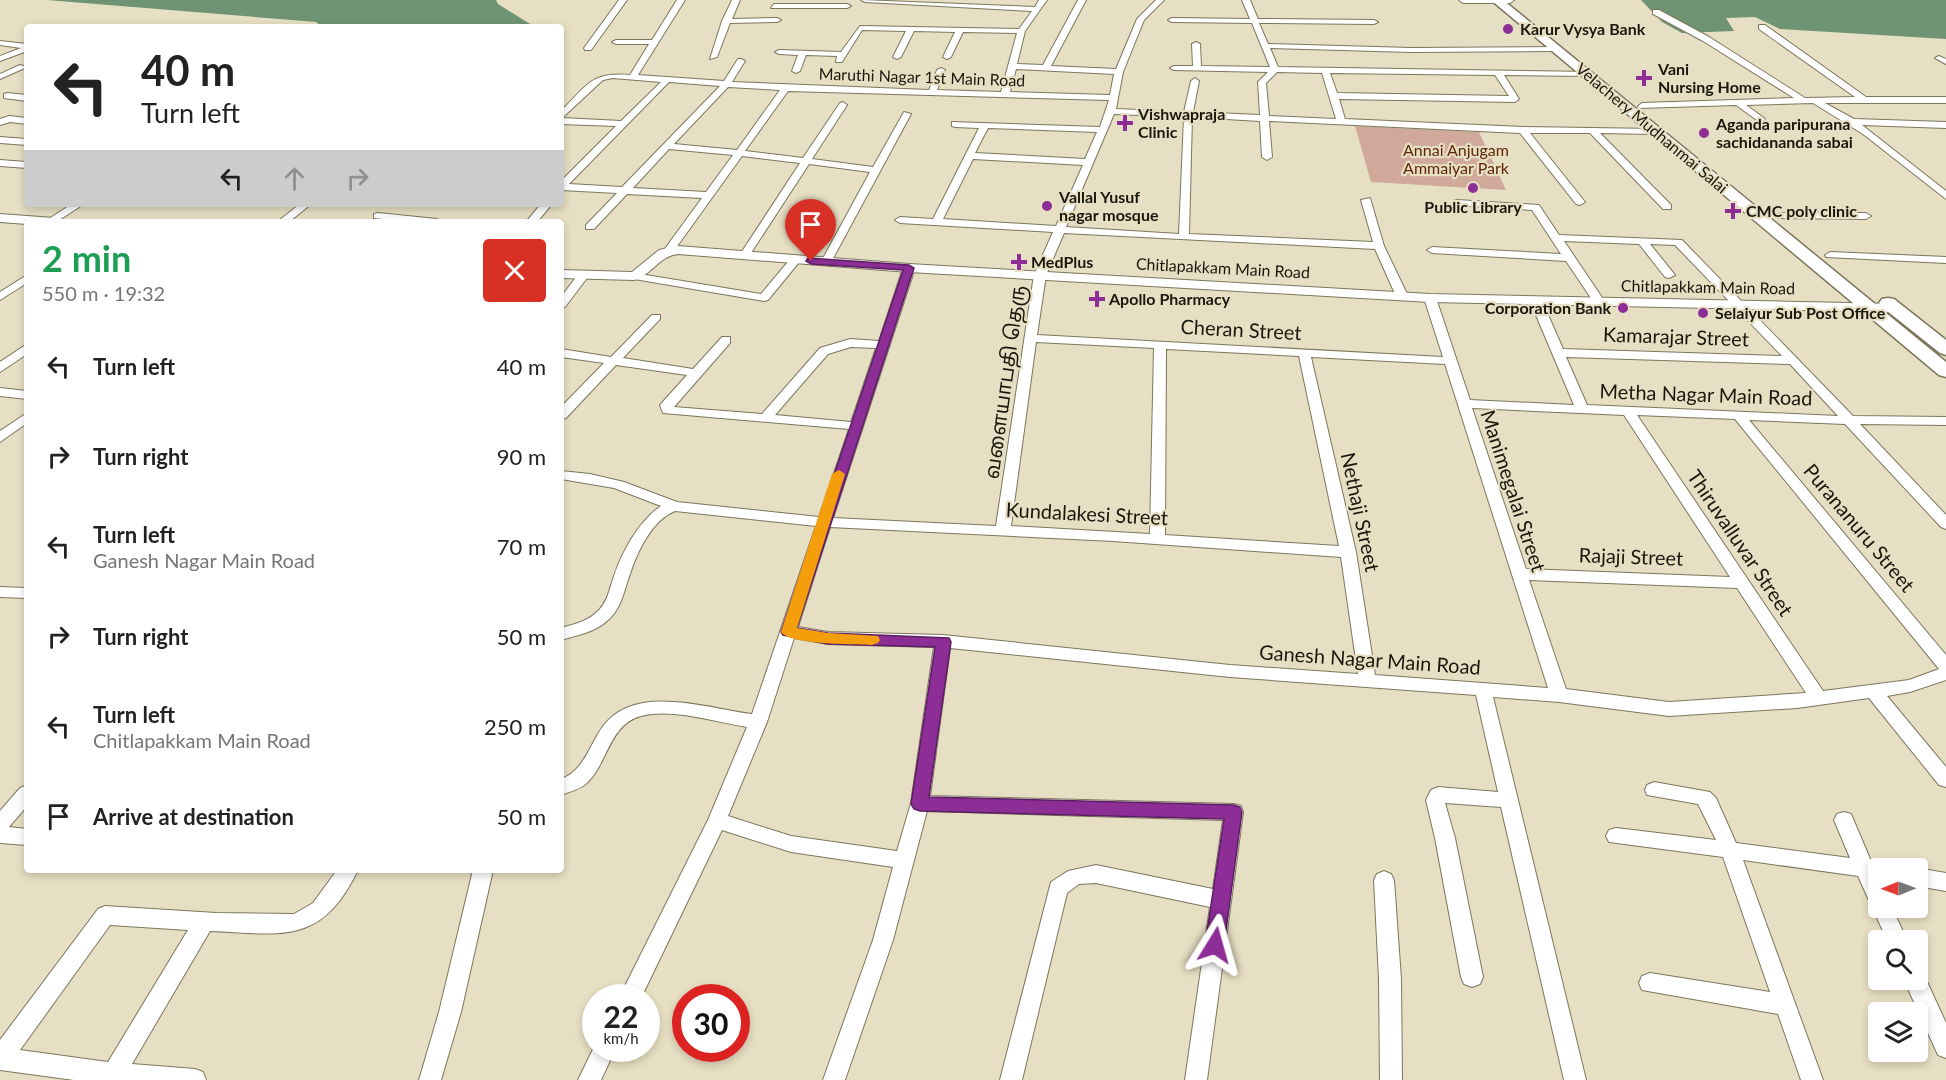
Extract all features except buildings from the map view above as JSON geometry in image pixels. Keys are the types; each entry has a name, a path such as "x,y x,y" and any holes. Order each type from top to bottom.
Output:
{"main road":[{"name":"Velachery Mudhanmai Salai","path":"1497,0 1653,131 1874,301 1946,371"},
{"name":"Velachery Mudhanmai Salai","path":"1510,0 1798,229"},
{"path":"1826,252 1848,270"},
{"name":"Velachery Mudhanmai Salai","path":"1874,301 1894,308 1946,349"}],"street":[{"path":"588,48 623,0"},
{"path":"633,77 681,0"},
{"path":"713,57 736,0"},
{"path":"866,0 1037,9"},
{"path":"1005,94 1021,31 1043,0"},
{"path":"1046,68 1082,0"},
{"name":"வளையாபதி தெரு","path":"1003,530 1040,275 1111,111 1119,72 1141,19 1160,0"},
{"path":"1246,0 1275,69"},
{"path":"1463,0 1510,0"},
{"path":"774,6 847,6"},
{"path":"1656,12 1706,39 1807,100 1831,108 1946,196"},
{"path":"726,21 777,20"},
{"path":"1172,20 1374,22"},
{"path":"1762,27 1864,100"},
{"path":"779,52 841,57 860,28 1021,31"},
{"path":"897,57 910,29"},
{"path":"947,57 960,30"},
{"path":"616,42 655,42"},
{"path":"0,44 24,47"},
{"path":"1196,44 1197,68"},
{"path":"1266,46 1411,50 1557,49"},
{"path":"0,59 24,48"},
{"path":"796,71 803,53"},
{"path":"590,227 728,82 741,61"},
{"path":"1012,66 1119,72"},
{"path":"0,77 23,68"},
{"path":"1174,68 1587,74"},
{"path":"1267,158 1262,82 1275,69"},
{"path":"932,92 941,70"},
{"path":"1326,72 1342,123"},
{"path":"1333,96 1515,99 1498,73"},
{"name":"Maruthi Nagar 1st Main Road","path":"564,113 603,77 728,82 786,87 1114,98"},
{"path":"564,184 668,79"},
{"path":"1184,237 1188,116 1194,81"},
{"path":"634,276 644,271 660,254 669,250 786,87"},
{"path":"8,96 24,98"},
{"path":"1642,106 1807,100 1946,100"},
{"path":"1737,102 1761,120"},
{"path":"744,256 843,105"},
{"path":"1111,111 1523,130 1653,131"},
{"path":"826,262 907,114"},
{"path":"0,132 8,122 24,119"},
{"path":"564,121 622,124"},
{"path":"1851,122 1946,125"},
{"path":"955,124 984,127 1103,130"},
{"path":"936,222 984,127"},
{"path":"1523,130 1580,202"},
{"path":"1593,131 1667,207"},
{"path":"0,140 24,142"},
{"path":"667,146 805,160 876,170"},
{"path":"969,156 1088,162"},
{"path":"0,163 24,165"},
{"path":"564,187 709,195"},
{"path":"1366,200 1379,246 1402,296"},
{"path":"1457,203 1534,207 1599,302"},
{"path":"54,219 74,207"},
{"path":"286,219 302,207"},
{"path":"374,219 389,207"},
{"path":"534,219 544,207"},
{"path":"1782,216 1866,216"},
{"path":"0,218 24,220"},
{"path":"900,220 1379,246"},
{"path":"1556,238 1678,242 1741,305 1946,525"},
{"path":"1642,241 1669,275"},
{"name":"Chitlapakkam Main Road","path":"669,250 909,268 1430,298 1741,305 1874,301"},
{"path":"1432,250 1570,258"},
{"path":"1826,252 1946,260"},
{"path":"564,274 619,278 634,276 764,298 796,260"},
{"path":"637,984 717,820 758,722 822,522 909,268"},
{"path":"564,300 584,274"},
{"path":"0,297 24,280"},
{"name":"Manimegalai Street","path":"1430,298 1559,695"},
{"path":"1536,301 1582,409"},
{"path":"564,412 656,317"},
{"name":"Cheran Street","path":"1031,338 1450,361"},
{"path":"726,340 670,401 667,405 668,410 855,426"},
{"path":"765,419 824,351 850,343 883,345"},
{"path":"1157,538 1160,346"},
{"path":"0,368 24,350"},
{"name":"Nethaji Street","path":"1304,353 1348,552 1367,680"},
{"name":"Kamarajar Street","path":"1558,353 1793,360"},
{"path":"564,354 696,373"},
{"path":"0,392 24,395"},
{"name":"Metha Nagar Main Road","path":"1464,404 1848,420 1946,421"},
{"name":"Thiruvalluvar Street","path":"1628,411 1818,698"},
{"name":"Purananuru Street","path":"1739,416 1946,666"},
{"path":"0,438 24,419"},
{"name":"Kundalakesi Street","path":"564,475 612,482 651,495 674,506 822,522 1157,538 1348,552"},
{"path":"564,633 591,625 608,611 625,567 648,526 660,511 674,506"},
{"name":"Rajaji Street","path":"1520,574 1742,583"},
{"path":"0,592 24,592"},
{"name":"Ganesh Nagar Main Road","path":"788,632 828,638 943,642 1230,671 1559,695 1669,709 1818,698 1873,691 1910,686 1946,673"},
{"path":"834,1080 883,940 920,804 943,642"},
{"path":"1483,689 1575,1080"},
{"path":"1873,691 1946,780"},
{"path":"564,786 573,784 582,777 590,766 604,734 613,723 637,711 662,709 758,722"},
{"path":"1654,790 1703,798 1709,803 1730,850 1812,1080"},
{"path":"1472,977 1445,838 1435,800 1438,795 1448,794 1509,800"},
{"path":"0,824 24,796"},
{"path":"920,804 1234,812 1196,1080"},
{"path":"717,820 791,844 903,860"},
{"path":"1844,820 1868,864"},
{"path":"0,835 24,837"},
{"path":"1616,836 1868,869"},
{"path":"195,1080 114,1074 0,1059 105,915 204,922 288,924 305,921 330,900 346,873"},
{"path":"430,1080 450,1012 482,873"},
{"path":"1011,1080 1058,888 1069,879 1082,874 1096,874 1221,900"},
{"path":"1928,879 1946,882"},
{"path":"1384,880 1390,979 1391,1080"},
{"path":"114,1074 204,922"},
{"path":"1650,983 1785,1005"},
{"path":"1920,990 1946,1047"},
{"path":"589,1080 598,1062"}],"green space":[{"name":"Annai Anjugam Ammaiyar Park","path":"1355,126 1479,132 1506,190 1371,182"}],"shaded area":[{"path":"47,0 496,0 498,4 530,24 319,24"},
{"path":"1641,0 1946,0 1946,39 1780,29 1755,17 1726,18 1734,31 1682,33 1662,22"}],"slow traffic":[{"path":"839,474 788,632 828,638 872,640"}],"place":[{"name":"Karur Vysya Bank","path":"1508,29"},
{"name":"Vani Nursing Home","path":"1644,78"},
{"name":"Vishwapraja Clinic","path":"1125,123"},
{"name":"Aganda paripurana sachidananda sabai","path":"1704,133"},
{"name":"Public Library","path":"1473,188"},
{"name":"Vallal Yusuf nagar mosque","path":"1047,206"},
{"name":"CMC poly clinic","path":"1733,211"},
{"name":"MedPlus","path":"1019,262"},
{"name":"Apollo Pharmacy","path":"1097,299"},
{"name":"Corporation Bank","path":"1623,308"},
{"name":"Selaiyur Sub Post Office","path":"1703,313"}],"route":[{"path":"811,261 909,268 822,522 788,632 828,638 943,642 920,804 1234,812 1215,945"}]}
